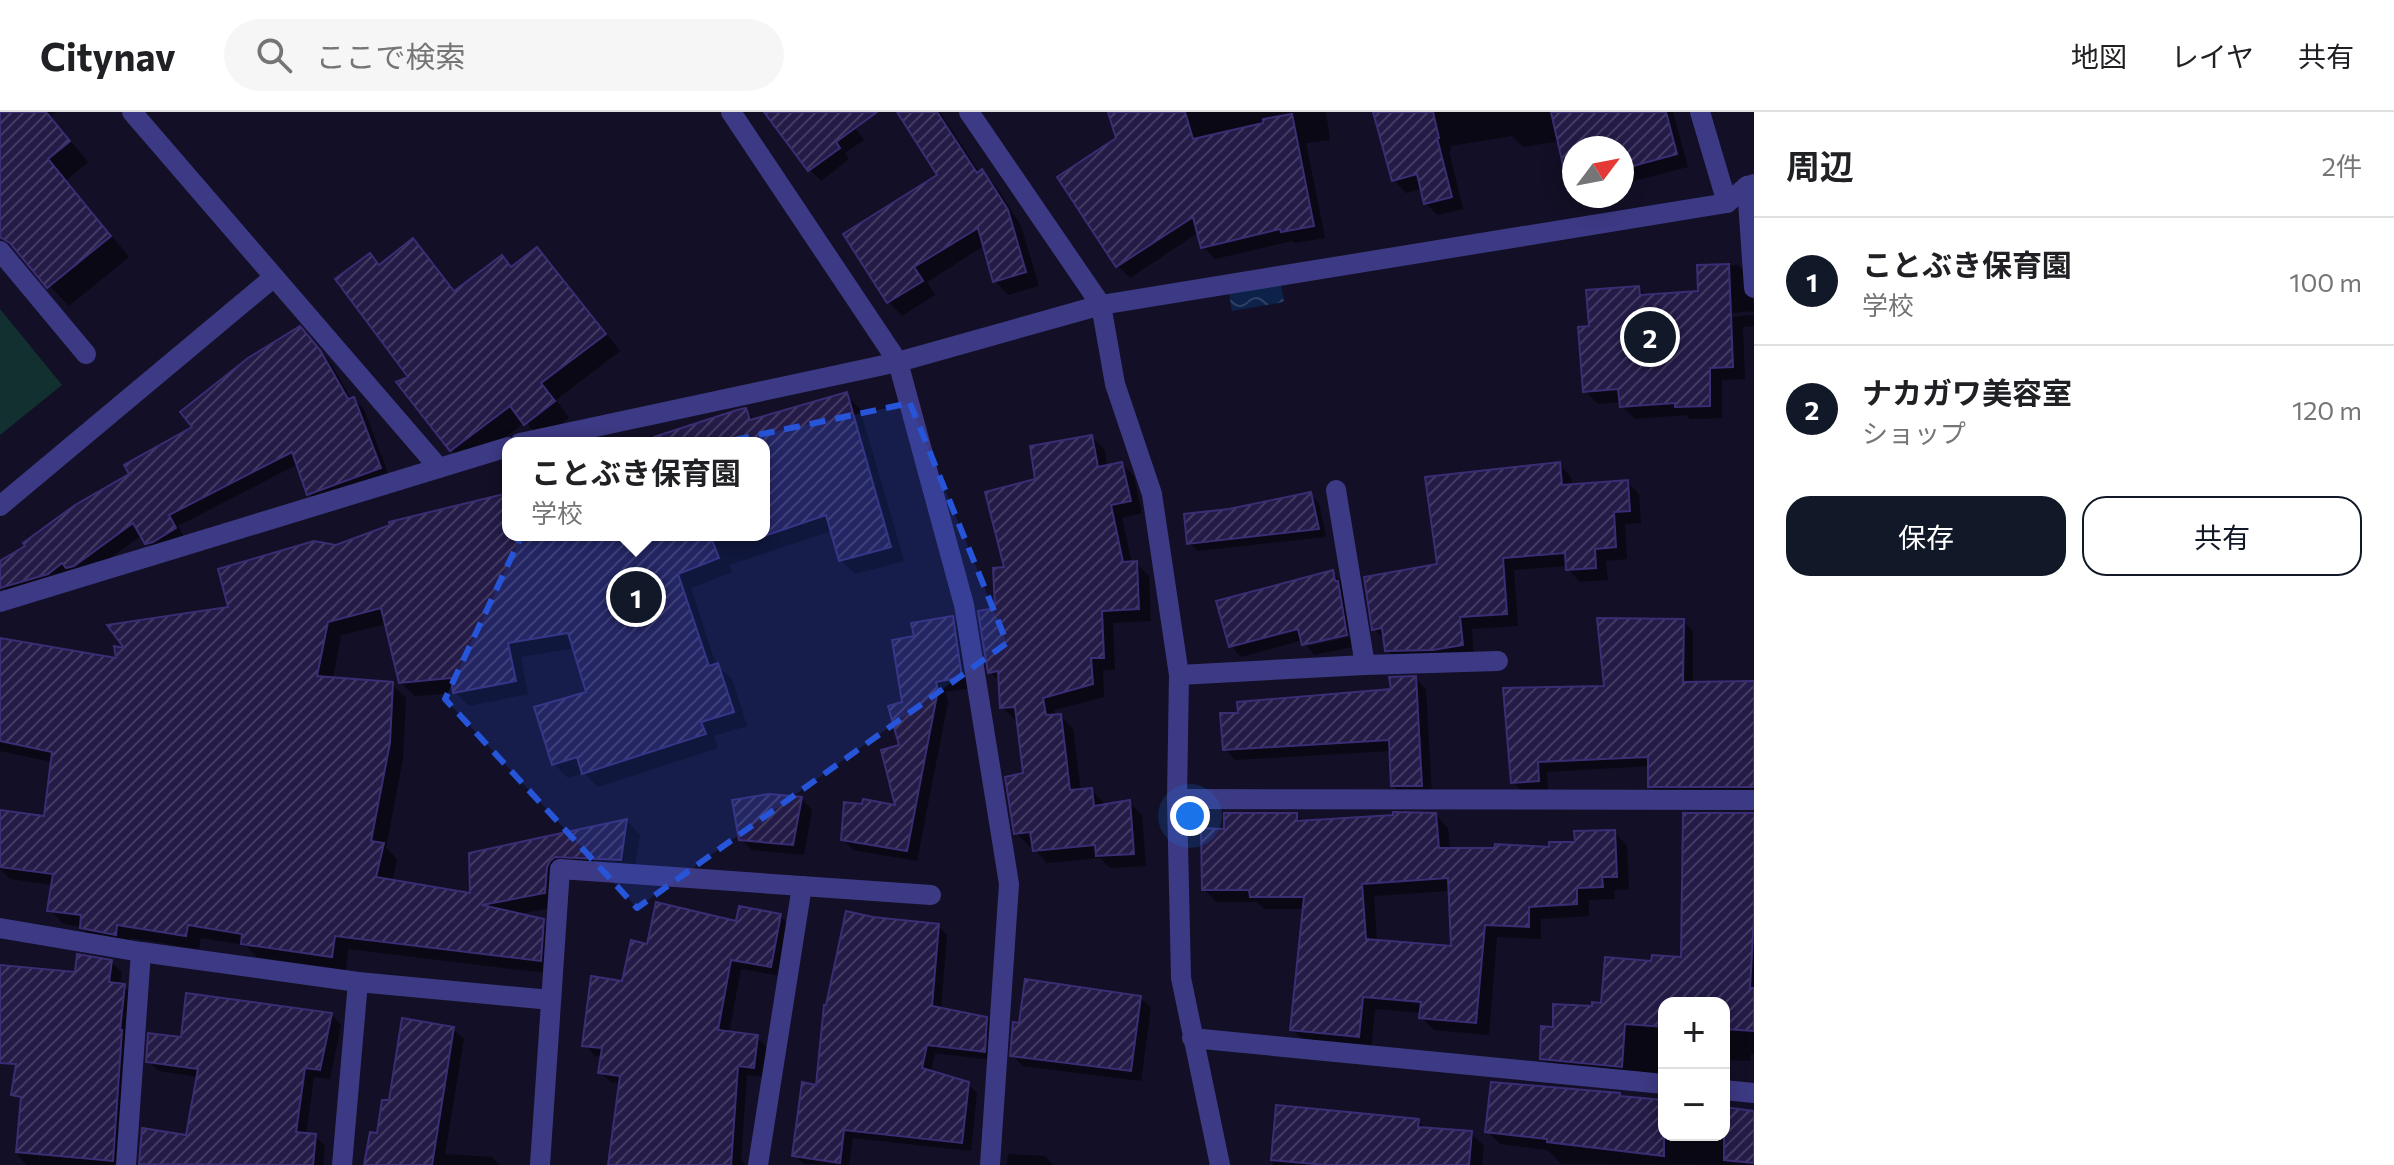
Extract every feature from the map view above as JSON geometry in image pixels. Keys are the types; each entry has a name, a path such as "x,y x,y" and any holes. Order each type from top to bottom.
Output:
{"street":[{"path":"132,112 439,468"},
{"path":"731,112 898,362 964,605 1009,884 990,1165"},
{"path":"969,112 1101,305 1115,384 1152,494 1179,675 1177,799 1181,978 1220,1165"},
{"path":"1700,112 1727,203"},
{"path":"548,437 898,362 1101,305 1727,203 1750,185"},
{"path":"1750,185 1754,288"},
{"path":"0,251 86,354"},
{"path":"0,506 274,277"},
{"path":"0,602 502,449"},
{"path":"1336,490 1365,665"},
{"path":"1179,675 1498,661"},
{"path":"1177,799 1754,800"},
{"path":"540,1165 560,869 931,895"},
{"path":"758,1165 802,886"},
{"path":"0,928 141,952 358,982 551,1000"},
{"path":"126,1165 141,952"},
{"path":"342,1165 358,982"},
{"path":"1192,1038 1658,1083"},
{"path":"1730,1091 1754,1093"}],"highlighted area":[{"path":"910,403 1007,643 637,908 445,699 548,479"}],"green space":[{"path":"0,309 62,385 0,435"}],"water":[{"path":"1280,279 1284,302 1232,311 1228,288"}],"building":[{"path":"0,112 46,112 70,141 48,159 111,236 47,288 10,243 0,237"},
{"path":"764,112 877,112 836,142 840,148 808,171"},
{"path":"897,112 937,112 977,173 982,169 1008,210 1026,272 993,282 978,228 914,267 923,281 887,303 843,234 937,175"},
{"path":"1108,112 1185,112 1193,139 1292,114 1314,226 1281,232 1280,229 1201,248 1193,217 1116,267 1057,177 1116,138"},
{"path":"1373,112 1433,112 1452,197 1424,204 1417,174 1392,181"},
{"path":"1551,112 1666,112 1677,154 1634,166 1634,136 1562,136 1562,161"},
{"path":"413,238 454,291 502,255 511,267 537,247 606,334 541,383 555,401 524,425 510,406 450,451 396,382 408,377 335,279 370,253 379,265"},
{"path":"1729,264 1733,367 1710,368 1710,406 1675,407 1675,403 1620,407 1618,389 1583,392 1578,327 1589,326 1586,290 1639,286 1640,295 1698,291 1697,265"},
{"path":"300,326 320,350 348,399 354,397 381,468 307,495 292,452 169,515 176,528 153,542 145,544 133,523 74,566 66,568 62,563 48,574 0,588 0,561 25,546 23,543 75,505 129,474 124,465 192,427 180,412 248,358"},
{"path":"847,392 891,547 839,561 826,515 770,534 770,437 654,437 746,408 750,420"},
{"path":"1092,435 1098,467 1122,462 1131,501 1111,505 1123,562 1137,561 1139,609 1102,611 1104,658 1091,658 1093,684 1043,698 1046,715 1061,714 1070,790 1092,788 1094,806 1130,800 1134,854 1096,856 1095,845 1033,851 1030,832 1014,834 1005,777 1023,773 1015,707 1000,708 998,671 988,673 978,611 995,608 993,568 1004,567 985,492 1035,479 1030,446"},
{"path":"1560,462 1562,485 1628,480 1630,511 1614,512 1616,547 1595,549 1596,568 1566,570 1565,553 1503,558 1507,614 1460,617 1463,645 1433,650 1385,651 1382,628 1372,630 1364,577 1437,564 1425,477"},
{"path":"1311,492 1319,529 1187,544 1184,514 1229,509"},
{"path":"502,494 502,541 712,541 719,558 678,574 709,666 718,663 734,712 701,722 706,734 582,774 577,757 552,765 534,707 586,692 568,633 508,643 516,681 453,693 451,678 399,683 381,608 328,622 317,676 393,682 390,743 371,841 384,843 376,877 470,893 469,853 627,819 621,860 555,857 547,867 545,893 482,905 544,919 541,961 335,936 332,957 241,944 242,934 188,925 186,936 117,925 116,935 80,928 81,915 47,911 53,874 0,867 0,810 44,816 52,752 0,741 0,638 116,658 114,646 124,648 107,625 228,607 218,569 314,541 336,545 390,525 389,522"},
{"path":"1333,570 1335,581 1338,581 1347,635 1302,645 1298,629 1229,647 1216,601"},
{"path":"953,616 962,677 936,682 938,690 907,851 841,840 844,802 862,804 863,799 895,805 881,750 899,745 888,706 902,702 892,640 914,636 911,623"},
{"path":"1597,618 1684,619 1683,682 1754,681 1754,787 1648,787 1648,757 1538,762 1539,781 1511,783 1503,688 1604,686"},
{"path":"1416,676 1422,786 1391,786 1389,740 1223,750 1220,713 1238,713 1237,702 1391,689 1389,677"},
{"path":"769,794 802,797 793,845 739,840 732,800"},
{"path":"1393,812 1436,813 1439,848 1494,848 1495,844 1549,847 1549,842 1575,842 1574,831 1615,830 1617,877 1602,877 1603,887 1577,888 1577,904 1529,907 1529,927 1485,925 1476,1023 1419,1018 1421,1002 1363,997 1359,1037 1290,1030 1304,897 1250,897 1249,890 1202,890 1201,828 1224,829 1224,813 1297,813 1297,821 1393,815","holes":["1448,878 1451,946 1366,939 1362,884"]},
{"path":"1683,813 1754,813 1750,988 1754,988 1754,1031 1730,1029 1730,997 1658,997 1658,1027 1625,1024 1622,1067 1540,1059 1541,1026 1553,1027 1553,1004 1592,1006 1592,1002 1601,1003 1605,957 1651,961 1652,955 1681,957"},
{"path":"656,902 736,921 739,906 781,914 771,967 731,960 718,1030 758,1035 754,1068 738,1066 731,1165 608,1165 620,1076 598,1073 602,1048 582,1046 591,976 622,981 631,940 647,944"},
{"path":"846,911 939,924 932,1006 987,1017 985,1052 927,1045 922,1068 969,1082 962,1143 844,1130 840,1163 792,1156 802,1082 816,1085 824,1005"},
{"path":"77,954 112,960 109,982 125,984 113,1161 16,1152 21,1097 11,1095 16,1064 0,1063 0,965 75,972"},
{"path":"1025,979 1141,996 1131,1071 1010,1056 1013,1022 1019,1023"},
{"path":"186,993 332,1013 320,1070 305,1068 296,1132 316,1134 313,1165 139,1164 142,1128 186,1135 198,1069 146,1062 148,1033 181,1037"},
{"path":"402,1018 454,1027 432,1165 364,1165 370,1132 377,1133 382,1100 389,1100"},
{"path":"1491,1082 1620,1093 1620,1096 1658,1099 1658,1141 1664,1141 1664,1156 1547,1142 1547,1139 1485,1132"},
{"path":"1276,1105 1419,1119 1418,1127 1472,1131 1469,1165 1325,1165 1271,1160"},
{"path":"1730,1108 1754,1111 1754,1163 1724,1160 1724,1141 1730,1141"}],"place":[{"name":"ナカガワ美容室","path":"1650,337"},
{"name":"ことぶき保育園","path":"636,597"}]}
